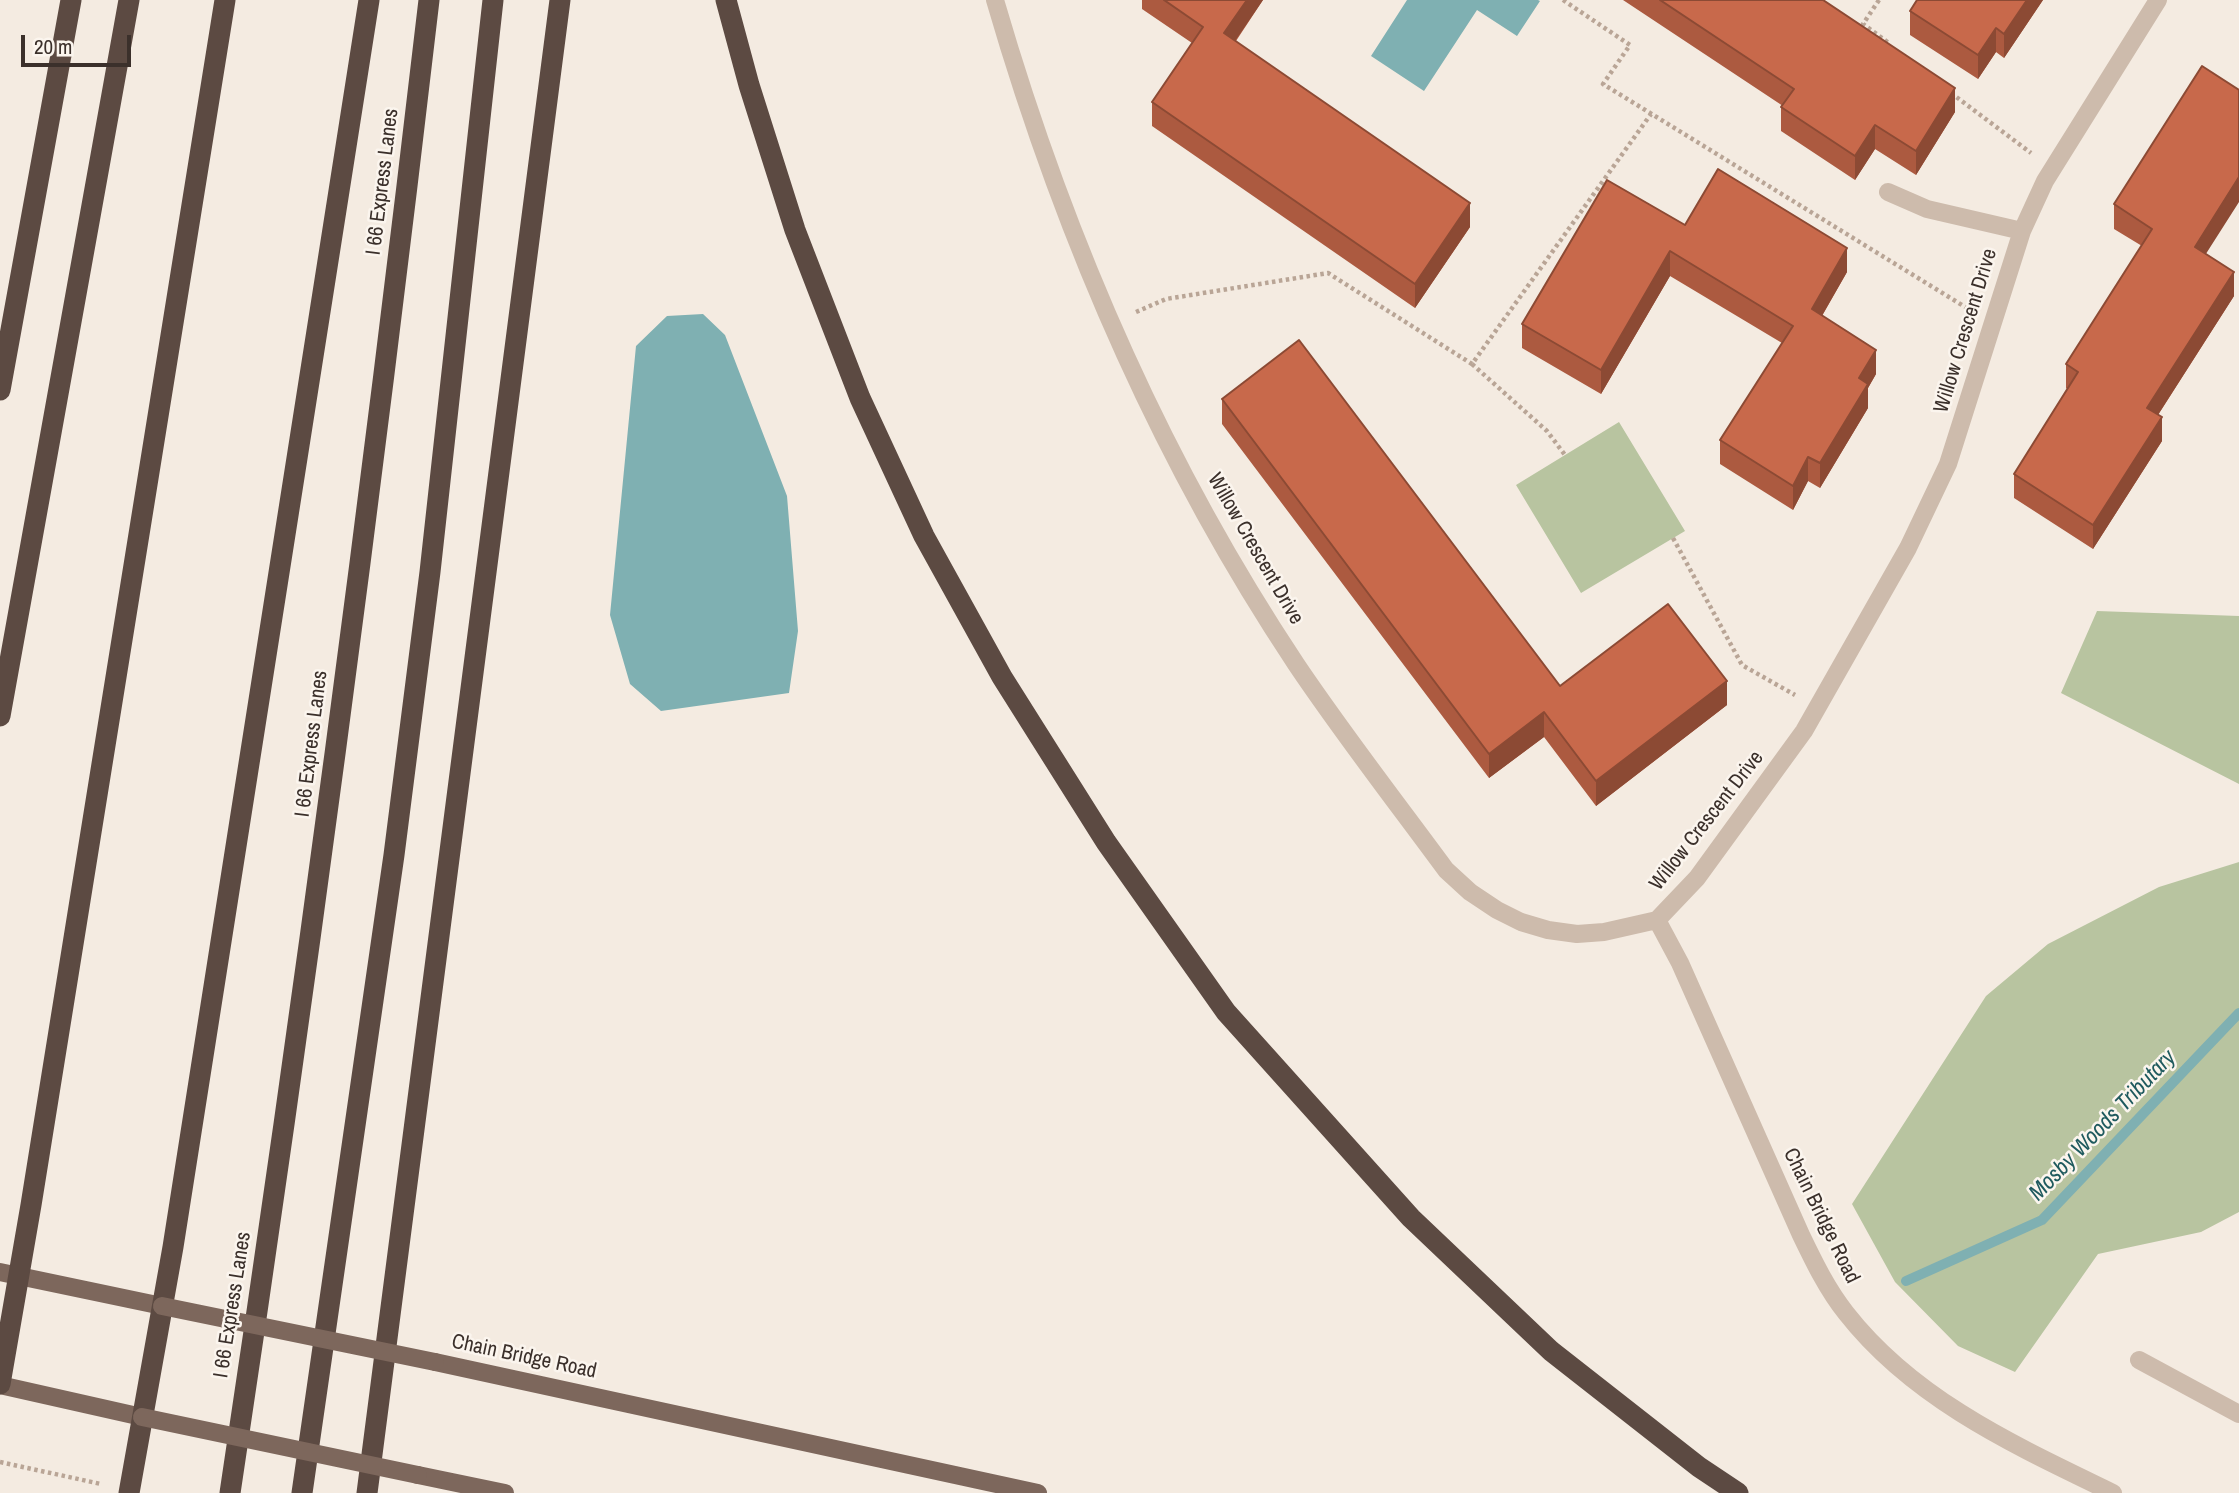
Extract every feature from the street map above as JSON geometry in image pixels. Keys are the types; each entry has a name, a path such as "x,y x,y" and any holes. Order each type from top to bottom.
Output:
{"highway":[{"path":"0,390 71,0"},
{"path":"0,716 130,0"},
{"path":"0,1385 9,1274 31,1205 225,0"},
{"path":"129,1491 173,1247 369,0"},
{"name":"I 66 Express Lanes","path":"230,1493 281,1158 330,803 429,0"},
{"path":"302,1493 399,814 430,572 493,0"},
{"path":"368,1493 560,0"},
{"path":"726,0 749,85 795,230 860,398 930,548 1002,677 1106,842 1226,1012 1411,1218 1551,1351 1699,1467 1738,1493"}],"main road":[{"name":"Chain Bridge Road","path":"9,1274 435,1362 1038,1493"},
{"path":"0,1385 142,1418 505,1493"}],"street":[{"name":"Willow Crescent Drive","path":"995,0 1054,182 1111,324 1165,437 1228,554 1296,664 1446,870 1470,892 1521,922 1548,930 1577,934 1604,932 1657,920 1697,878 1804,731 1908,548 1940,485 1959,433 1991,323 2022,231 2053,168 2158,0"},
{"path":"1888,192 1927,209 2022,231"},
{"name":"Chain Bridge Road","path":"1657,920 1680,963 1801,1235 1820,1274 1845,1312 1874,1346 1931,1394 2018,1446 2113,1493"},
{"path":"2139,1360 2239,1414"}],"path":[{"path":"1563,0 1630,45 1602,84 1991,323"},
{"path":"1879,0 1863,24 1896,49"},
{"path":"1950,92 2004,135 2053,168"},
{"path":"1472,364 1651,114"},
{"path":"1111,324 1166,299 1328,273 1472,364 1546,431 1565,455"},
{"path":"1673,538 1742,665 1817,708"},
{"path":"0,1462 129,1491"}],"green space":[{"path":"1619,422 1685,531 1581,593 1516,485"},
{"path":"2097,611 2239,616 2239,784 2061,693"},
{"path":"2239,862 2239,1212 2201,1232 2098,1254 2015,1372 1958,1346 1895,1282 1852,1204 1986,996 2048,944 2159,887"}],"water":[{"path":"1407,0 1540,1 1517,36 1477,10 1424,91 1371,56"},
{"path":"703,314 725,335 787,496 798,631 789,693 661,711 630,684 610,615 636,346 667,316"}],"building":[{"path":"1164,0 1247,0 1224,33 1470,203 1415,284 1152,102 1203,27"},
{"path":"1660,0 1823,0 1955,88 1916,151 1875,125 1855,156 1781,107 1794,89"},
{"path":"1917,0 2027,0 2004,34 1996,28 1978,55 1910,11"},
{"path":"2202,66 2239,90 2239,177 2195,247 2234,272 2147,408 2162,417 2093,525 2014,474 2078,372 2066,364 2152,229 2114,204"},
{"path":"1718,169 1847,248 1812,309 1876,350 1859,378 1868,384 1820,463 1808,457 1793,486 1720,440 1793,326 1670,251 1601,370 1522,324 1607,180 1685,225"},
{"path":"1299,340 1560,686 1668,604 1727,681 1596,781 1544,712 1489,754 1222,399"}],"waterway":[{"name":"Mosby Woods Tributary","path":"1906,1281 2042,1220 2239,1013"}]}
